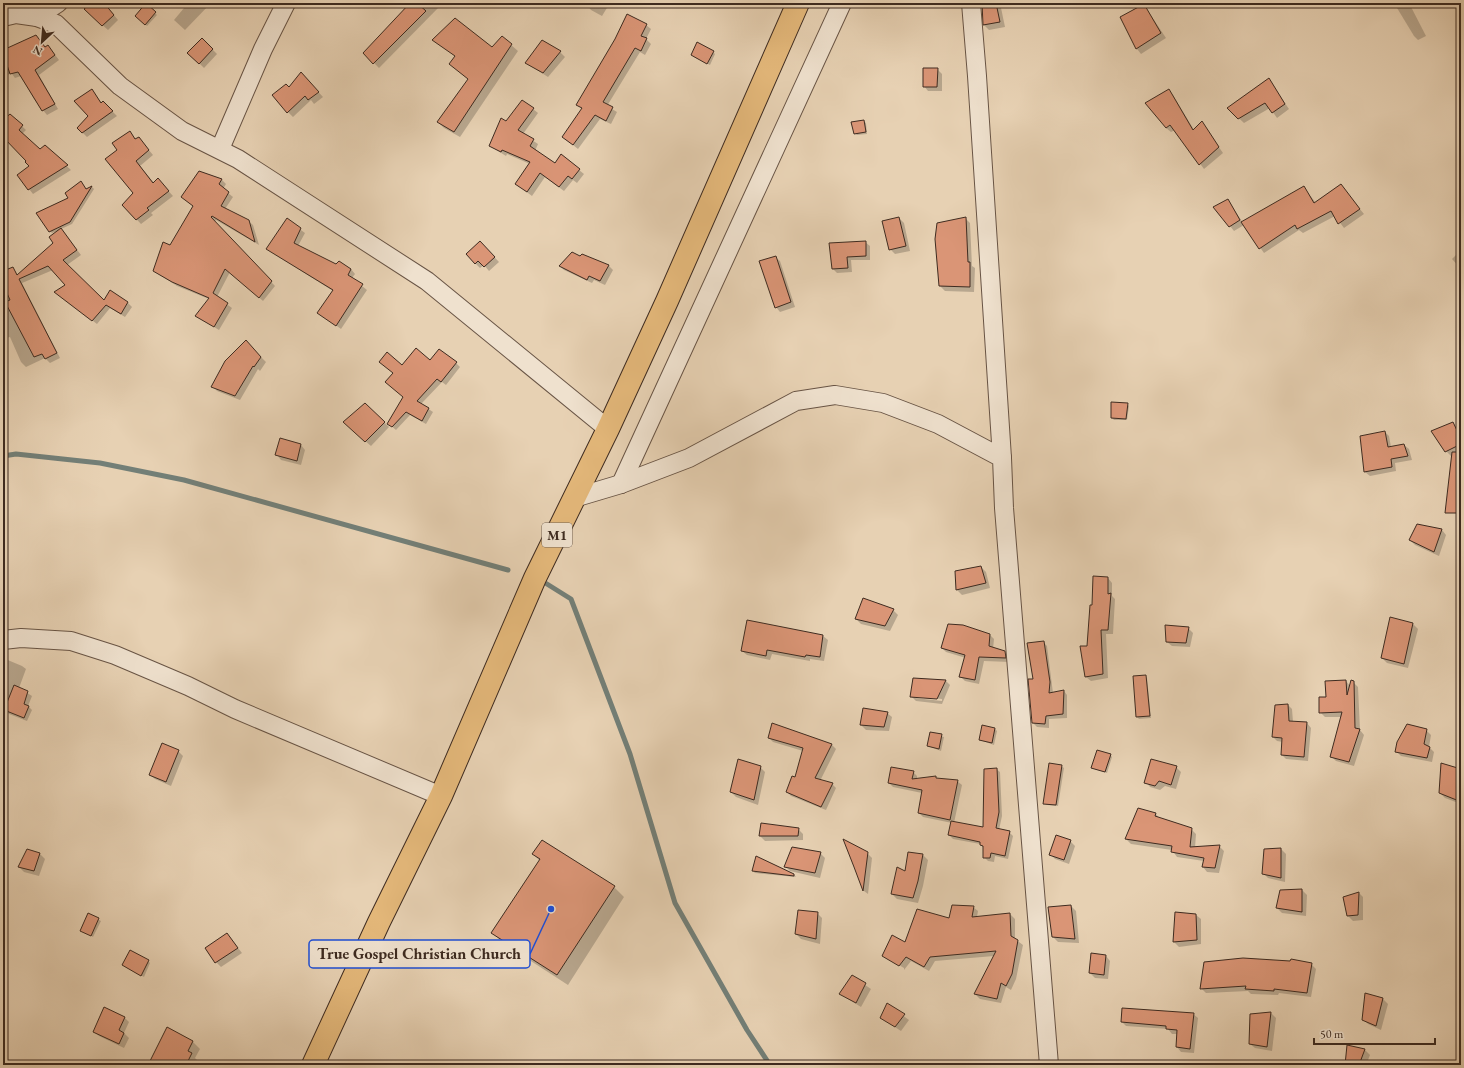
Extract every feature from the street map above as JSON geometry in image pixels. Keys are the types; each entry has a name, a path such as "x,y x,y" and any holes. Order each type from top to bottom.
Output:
{"highway":[{"name":"M1","path":"313,1065 379,922 441,796 535,578 608,429 670,294 798,3"}],"street":[{"path":"38,17 58,3"},
{"path":"220,149 263,49 286,3"},
{"path":"621,484 842,3"},
{"path":"971,3 1002,458 1004,508 1049,1065"},
{"path":"3,17 16,14 38,17 56,24 120,86 182,132 238,159 427,281 608,429"},
{"path":"574,498 621,484 689,458 796,401 835,395 883,403 938,424 1002,458"},
{"path":"3,640 20,638 70,641 116,655 188,686 249,715 441,796"}],"building":[{"path":"91,3 104,3 114,15 102,26 84,9"},
{"path":"146,3 156,12 145,25 135,16"},
{"path":"410,3 417,3 426,11 373,64 363,53"},
{"path":"982,3 996,3 1000,22 983,25"},
{"path":"1144,4 1161,33 1136,49 1120,17"},
{"path":"627,14 647,24 641,36 647,38 641,51 635,48 603,102 613,107 606,121 595,115 573,145 562,137 582,108 576,105 615,39"},
{"path":"455,18 492,47 502,36 512,44 454,132 437,122 468,79 449,64 455,56 432,40"},
{"path":"36,35 45,47 48,45 55,55 35,70 55,104 42,111 18,72 10,74 3,53 3,50"},
{"path":"202,38 213,49 199,64 187,53"},
{"path":"542,40 561,51 543,73 525,63"},
{"path":"697,42 714,51 707,64 691,55"},
{"path":"923,68 938,68 937,87 923,87"},
{"path":"301,72 319,92 308,100 305,96 287,113 272,95 286,84 289,87"},
{"path":"1269,78 1285,104 1272,113 1265,103 1238,119 1227,108"},
{"path":"92,89 101,103 103,101 113,111 82,133 77,128 88,116 74,101"},
{"path":"1169,89 1193,130 1202,121 1219,147 1199,165 1170,125 1166,128 1145,103"},
{"path":"522,100 534,108 518,130 534,139 530,146 555,163 561,154 580,169 572,179 568,176 559,187 540,173 527,192 515,184 530,162 502,150 501,152 489,146 501,118 506,121"},
{"path":"10,114 23,125 19,130 40,149 45,145 68,165 28,190 17,175 29,166 3,137 3,120"},
{"path":"864,120 866,132 854,134 851,122"},
{"path":"130,131 135,139 139,137 149,150 136,161 153,183 158,178 169,191 147,208 149,210 136,220 122,205 133,193 105,159 117,150 112,143"},
{"path":"199,171 222,179 219,184 229,192 221,206 249,220 255,242 212,216 211,217 272,281 259,298 225,269 213,293 228,303 214,327 195,316 209,298 172,282 153,271 163,242 170,245 193,206 181,197"},
{"path":"81,181 86,189 92,186 70,222 49,232 36,213 68,198 65,193"},
{"path":"1341,184 1360,209 1338,224 1331,211 1297,229 1295,225 1259,249 1241,222 1304,186 1314,203"},
{"path":"1228,199 1240,220 1229,227 1213,207"},
{"path":"899,217 906,246 889,250 882,221"},
{"path":"966,217 968,262 970,262 970,287 939,286 935,239 937,223"},
{"path":"287,218 301,228 294,243 336,264 339,261 351,269 348,275 363,284 336,326 317,313 333,290 266,249"},
{"path":"61,228 77,250 63,260 104,300 110,290 128,302 121,314 106,305 92,321 54,292 65,285 48,266 19,279 57,353 45,359 42,354 34,357 5,302 10,300 3,284 3,271 13,267 17,275 53,243 49,237"},
{"path":"480,241 495,257 484,267 478,261 475,264 466,254"},
{"path":"866,241 866,256 847,257 848,268 832,269 829,243"},
{"path":"572,252 580,256 582,254 609,265 600,281 589,276 587,280 559,266"},
{"path":"776,256 791,302 775,308 759,261"},
{"path":"246,340 261,357 254,367 253,366 235,396 211,387 225,361"},
{"path":"416,348 430,360 439,349 457,362 441,382 437,379 417,401 429,408 422,421 406,412 392,427 387,424 403,397 385,382 393,373 379,362 387,352 402,365"},
{"path":"1111,402 1128,403 1126,419 1111,418"},
{"path":"365,403 385,422 365,442 343,422"},
{"path":"1453,422 1461,439 1461,444 1445,452 1431,431"},
{"path":"1385,431 1388,447 1404,444 1408,456 1391,459 1392,467 1364,472 1360,436"},
{"path":"280,438 301,444 297,461 275,455"},
{"path":"1452,452 1461,452 1461,513 1445,513"},
{"path":"1417,524 1442,529 1434,552 1409,540"},
{"path":"981,566 986,583 956,590 955,571"},
{"path":"1093,576 1108,577 1108,594 1111,593 1108,630 1101,630 1103,674 1085,677 1080,646 1087,646 1090,605 1092,605"},
{"path":"863,598 894,609 885,626 855,619"},
{"path":"1390,617 1413,623 1404,664 1381,658"},
{"path":"747,620 823,635 820,657 806,655 805,657 767,650 766,656 741,651"},
{"path":"948,624 963,625 990,634 989,646 1005,651 1006,658 979,657 975,680 959,677 965,655 941,648"},
{"path":"1165,625 1189,627 1186,643 1166,642"},
{"path":"1044,641 1050,682 1049,693 1064,690 1063,714 1046,716 1045,724 1032,723 1028,679 1033,679 1027,643"},
{"path":"1146,675 1150,716 1136,717 1133,676"},
{"path":"913,678 946,680 937,699 910,697"},
{"path":"1346,680 1347,695 1351,680 1354,681 1355,728 1360,729 1349,762 1330,757 1342,712 1319,713 1319,697 1326,697 1325,681"},
{"path":"14,685 28,691 24,704 29,706 24,718 4,710"},
{"path":"1288,704 1289,721 1307,722 1304,757 1281,755 1282,738 1272,737 1275,705"},
{"path":"863,708 888,712 884,727 860,725"},
{"path":"772,723 832,744 815,778 833,783 821,807 786,792 792,776 795,777 803,748 768,738"},
{"path":"1407,724 1427,729 1424,744 1430,747 1427,758 1395,752 1397,742"},
{"path":"982,725 995,728 992,743 979,740"},
{"path":"930,732 942,734 939,749 927,746"},
{"path":"162,743 179,750 166,782 149,775"},
{"path":"1097,750 1111,754 1105,772 1091,768"},
{"path":"738,759 761,766 754,800 730,792"},
{"path":"1151,759 1177,766 1171,785 1159,781 1155,786 1144,783"},
{"path":"1049,763 1062,765 1056,805 1043,804"},
{"path":"1441,763 1461,769 1459,801 1439,793"},
{"path":"891,767 914,771 912,779 936,776 936,778 958,780 950,820 918,813 922,790 888,783"},
{"path":"997,768 999,812 996,828 1010,831 1005,856 991,853 990,858 983,858 983,846 980,845 980,842 948,835 951,821 983,827 984,769"},
{"path":"1138,808 1156,813 1155,816 1192,828 1190,847 1220,845 1215,868 1202,867 1204,858 1171,852 1172,846 1125,839"},
{"path":"761,823 799,828 798,836 759,836"},
{"path":"1056,835 1071,840 1064,860 1049,855"},
{"path":"843,839 868,852 863,891 854,867"},
{"path":"542,840 615,886 557,975 491,933 540,859 532,854"},
{"path":"792,847 821,852 815,873 784,867"},
{"path":"1281,848 1281,878 1262,874 1264,849"},
{"path":"27,849 40,853 34,871 18,867"},
{"path":"908,852 923,854 913,898 891,894 897,867 905,871"},
{"path":"756,856 794,874 794,876 752,871"},
{"path":"1302,889 1302,912 1276,908 1280,890"},
{"path":"1359,892 1358,915 1347,916 1343,897"},
{"path":"952,905 974,906 972,917 1010,913 1011,936 1018,940 1012,974 1006,986 1001,983 997,999 974,994 996,951 930,957 924,967 906,957 899,966 882,956 892,935 905,942 917,909 949,918"},
{"path":"1071,905 1075,939 1052,937 1048,907"},
{"path":"798,910 818,912 816,939 795,934"},
{"path":"1175,912 1196,914 1197,940 1173,942"},
{"path":"88,913 99,918 91,936 80,931"},
{"path":"227,933 238,948 215,963 205,948"},
{"path":"130,950 149,960 141,976 122,965"},
{"path":"1091,953 1106,955 1104,975 1089,973"},
{"path":"1243,958 1290,961 1291,959 1312,963 1307,993 1274,989 1274,991 1245,989 1246,986 1200,989 1204,962"},
{"path":"852,975 866,983 856,1003 839,994"},
{"path":"1365,993 1383,998 1376,1026 1362,1020"},
{"path":"887,1003 905,1014 895,1027 880,1018"},
{"path":"104,1007 125,1017 119,1030 124,1033 119,1044 93,1032"},
{"path":"1122,1008 1194,1013 1190,1049 1176,1047 1177,1030 1166,1029 1166,1026 1121,1022"},
{"path":"1271,1012 1267,1047 1249,1044 1250,1014"},
{"path":"167,1027 193,1041 188,1051 192,1053 186,1065 148,1065"},
{"path":"1347,1045 1365,1049 1359,1065 1345,1065"}],"waterway":[{"path":"3,456 16,454 100,463 184,480 508,570"},
{"path":"547,584 571,599 630,754 675,903 747,1030 770,1065"}],"place":[{"name":"True Gospel Christian Church","path":"551,909"}]}
